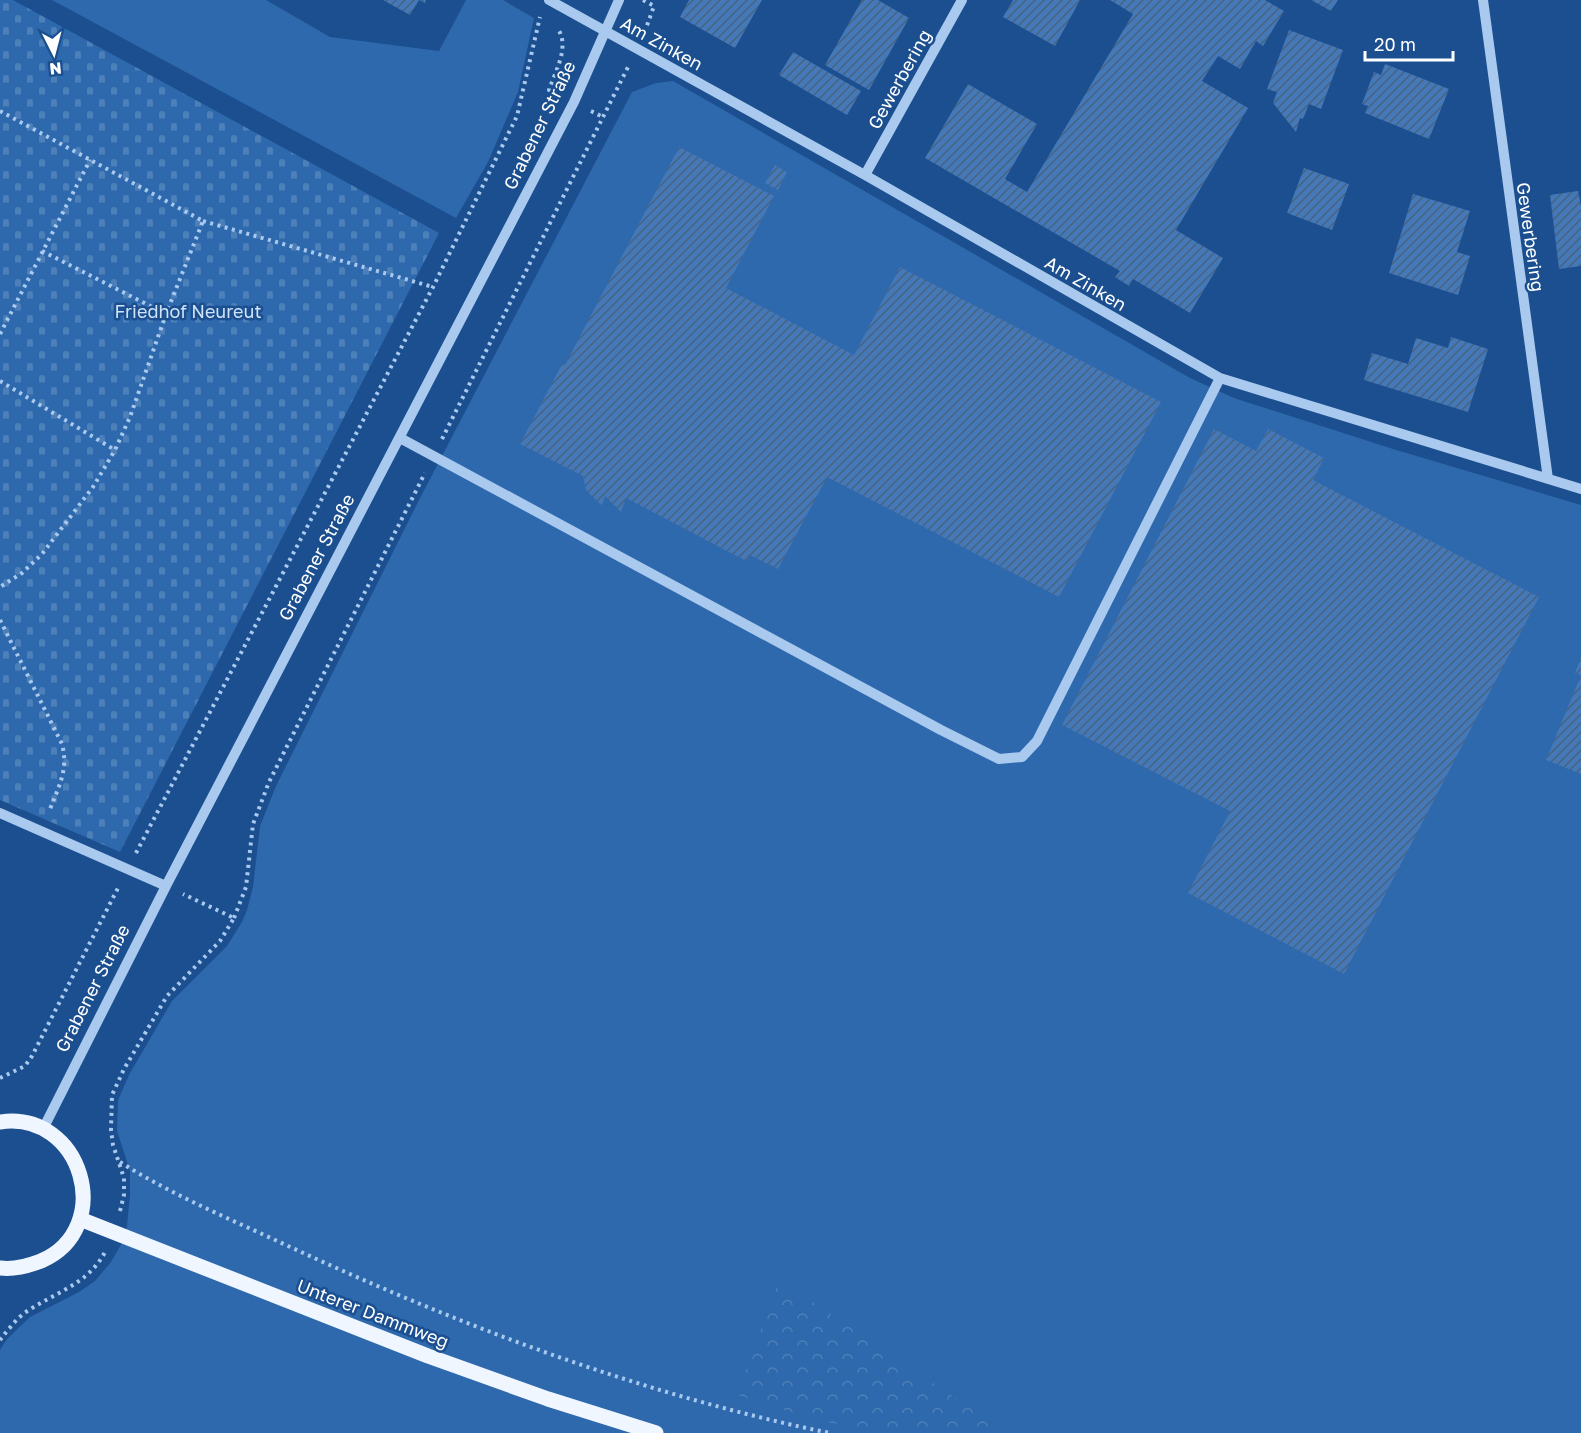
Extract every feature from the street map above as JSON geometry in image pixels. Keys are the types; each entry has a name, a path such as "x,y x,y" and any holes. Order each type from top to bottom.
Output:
{"main road":[{"path":"0,1122 26,1122 59,1139 74,1156 81,1174 84,1200 80,1219 68,1240 49,1257 30,1266 0,1268"},
{"name":"Unterer Dammweg","path":"80,1219 428,1356 548,1400 656,1433"}],"street":[{"name":"Grabener Straße","path":"43,1129 166,886 574,102 619,0"},
{"name":"Gewerbering","path":"865,175 962,0"},
{"name":"Gewerbering","path":"1483,0 1548,479"},
{"name":"Am Zinken","path":"546,5 638,48 1220,378 1581,489"},
{"path":"400,438 941,730 999,759 1022,757 1037,741 1220,378"},
{"path":"0,813 166,886"}],"path":[{"path":"0,1341 7,1330 26,1312 76,1284 91,1272 103,1257 116,1233 124,1195 124,1178 113,1145 110,1111 112,1095 167,996 220,941 234,918 246,887 253,824 265,791 638,48 654,6 643,0"},
{"path":"0,1078 25,1066 32,1056 128,868 433,287 517,116 536,30 546,5"},
{"path":"0,111 203,221 433,287"},
{"path":"0,334 90,160"},
{"path":"0,587 22,573 42,554 93,487 115,450 130,417 166,314 203,221"},
{"path":"42,251 166,314"},
{"path":"0,381 115,450"},
{"path":"0,620 62,744 65,756 66,767 46,819 48,833"},
{"path":"166,886 234,918"},
{"path":"120,1162 168,1190 391,1293 574,1362 722,1408 830,1433"}],"green space":[{"name":"Friedhof Neureut","path":"0,0 13,0 439,233 120,852 0,800"},
{"path":"52,0 266,0 330,37 439,51 466,0 503,0 534,18 518,92 488,162 456,218"},
{"path":"673,81 1190,378 1234,398 1393,449 1581,505 1581,1433 0,1433 0,1350 7,1339 30,1317 79,1292 95,1281 111,1262 126,1236 130,1171 117,1131 118,1100 130,1073 172,1001 227,946 242,922 253,887 260,826 276,786 419,500 632,92 656,83"},
{"path":"779,1280 1008,1433 884,1433 816,1420 737,1395"}],"building":[{"path":"383,0 419,0 410,15"},
{"path":"689,0 762,0 735,48 680,17"},
{"path":"862,0 878,0 909,18 869,90 825,65"},
{"path":"1013,0 1080,0 1055,46 1003,17"},
{"path":"1110,0 1265,0 1284,11 1263,46 1256,41 1240,69 1218,56 1202,81 1248,108 1176,230 1223,258 1190,313 1133,279 1129,286 1115,277 1120,271 925,158 968,84 1037,124 1005,179 1027,192 1133,14"},
{"path":"1311,0 1338,0 1331,11"},
{"path":"1289,30 1343,50 1321,109 1309,104 1303,119 1300,118 1296,132 1273,103 1277,92 1267,89"},
{"path":"793,52 861,91 847,115 779,75"},
{"path":"1385,64 1449,89 1429,139 1365,113 1368,106 1362,104 1374,72 1381,75"},
{"path":"679,147 774,196 726,288 854,355 900,267 1161,402 1059,597 827,477 778,569 750,555 746,561 626,498 621,512 605,496 602,506 586,490 583,476 520,444 562,364 565,365"},
{"path":"775,165 787,172 778,190 765,183"},
{"path":"1304,168 1349,184 1332,230 1287,213"},
{"path":"1578,191 1581,206 1581,266 1559,269 1550,195"},
{"path":"1413,194 1470,211 1457,252 1470,256 1458,295 1389,273"},
{"path":"1451,337 1488,349 1468,412 1364,380 1372,353 1408,364 1416,338 1448,348"},
{"path":"1214,429 1256,451 1268,429 1324,458 1313,480 1539,597 1344,974 1188,893 1230,811 1062,725"},
{"path":"1581,657 1581,675 1575,673"},
{"path":"1581,675 1581,774 1546,760"}]}
